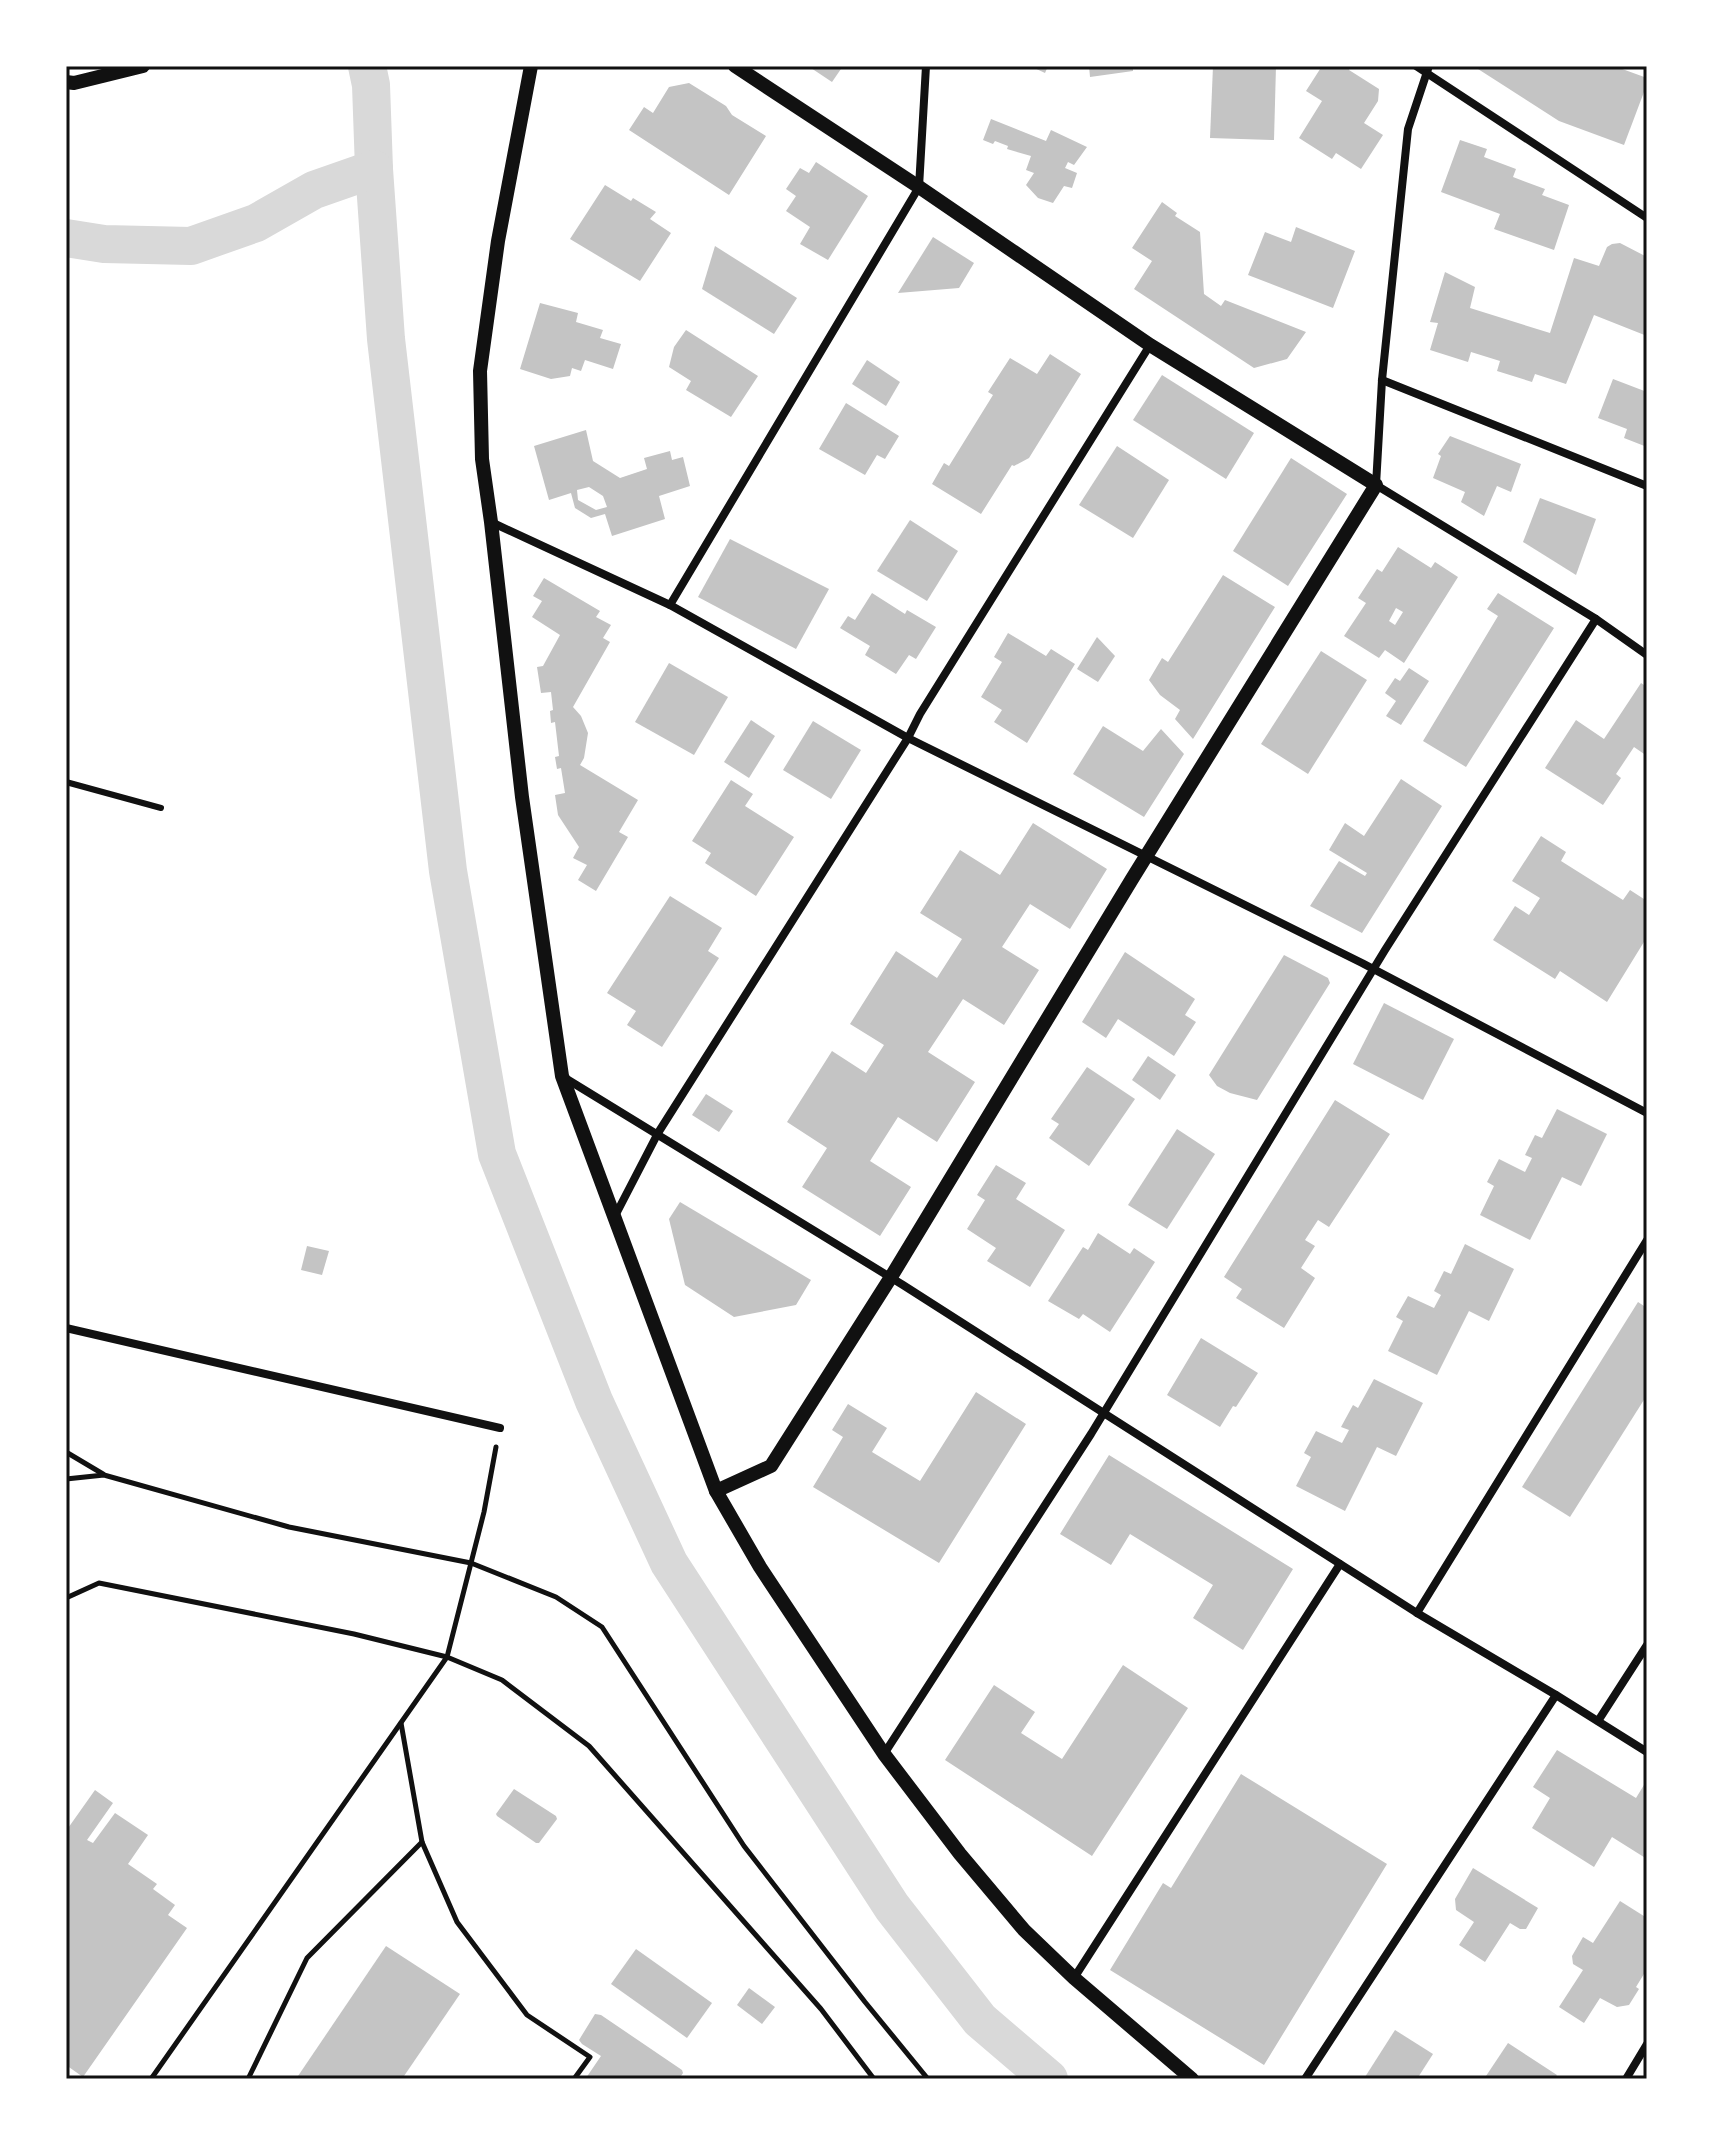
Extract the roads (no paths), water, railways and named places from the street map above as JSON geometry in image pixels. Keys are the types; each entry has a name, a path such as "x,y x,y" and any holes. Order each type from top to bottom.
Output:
{"street":[{"path":"66,82 74,83 143,66"},
{"path":"531,66 498,241 480,371 482,459 522,797 562,1076 716,1491 760,1567 884,1754 960,1854 1024,1930 1074,1978 1192,2079"},
{"path":"735,66 1150,345 1596,619 1647,655"},
{"path":"670,605 919,187 926,66"},
{"path":"1416,66 1427,69 1647,218"},
{"path":"716,1491 771,1466 891,1277 1376,485 1382,380 1408,129 1427,69"},
{"path":"615,1217 658,1133 908,738 1150,345"},
{"path":"1382,380 1647,486"},
{"path":"491,522 670,605 908,738 1373,969 1647,1113"},
{"path":"884,1754 1105,1412 1373,969 1596,619"},
{"path":"562,1076 891,1277 1417,1613 1647,1752"},
{"path":"1417,1613 1647,1240"},
{"path":"66,1328 500,1428"},
{"path":"1074,1978 1340,1564"},
{"path":"1598,1721 1647,1645"},
{"path":"1305,2079 1556,1695"},
{"path":"1626,2079 1647,2044"}],"lane":[{"path":"66,782 161,808"}],"waterway":[{"path":"367,66 371,85 386,339 448,871 497,1154 594,1401 669,1563 892,1907 980,2020 1049,2079"},
{"path":"66,238 104,244 191,246 256,223 314,190 374,169"}]}
